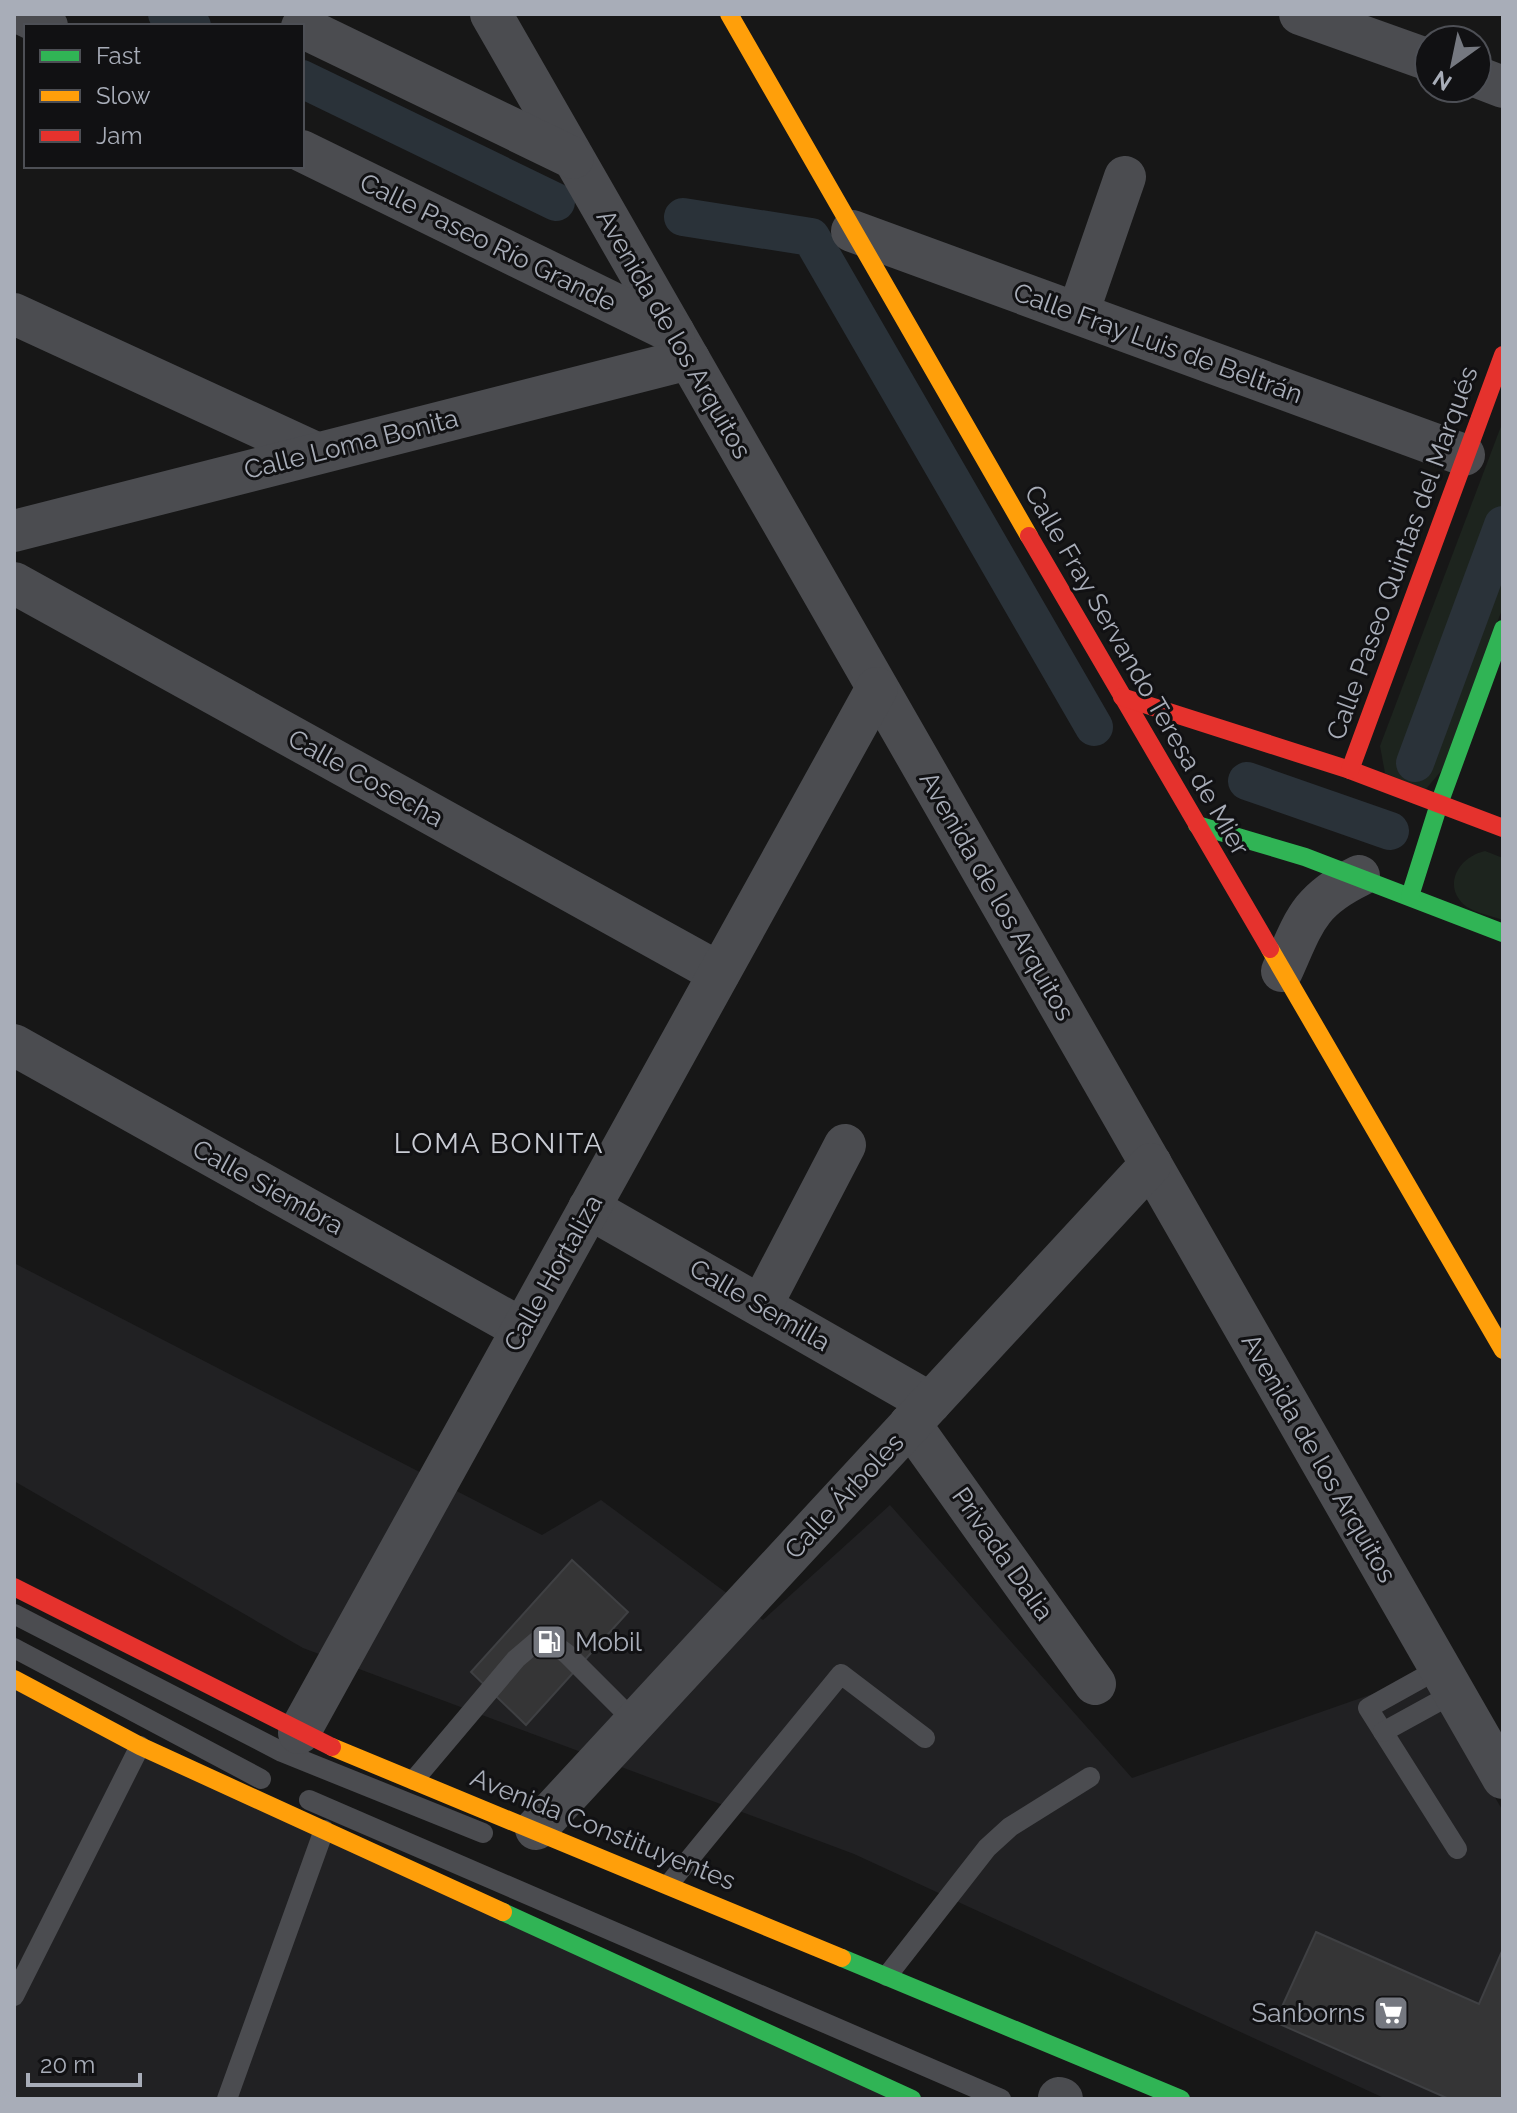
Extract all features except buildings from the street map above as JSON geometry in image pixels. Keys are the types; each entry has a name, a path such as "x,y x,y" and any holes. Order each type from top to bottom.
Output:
{"street":[{"path":"22,14 43,24"},
{"path":"275,14 297,24"},
{"name":"Avenida de los Arquitos","path":"491,14 1503,1778"},
{"name":"Calle Fray Servando Teresa de Mier","path":"729,14 1503,1350"},
{"path":"1300,14 1413,54"},
{"path":"304,27 573,158"},
{"name":"Calle Paseo Río Grande","path":"304,152 681,346"},
{"path":"1078,313 1125,177"},
{"name":"Calle Fray Luis de Beltrán","path":"852,231 1464,455"},
{"path":"14,314 314,452"},
{"name":"Calle Loma Bonita","path":"14,531 314,452 681,346"},
{"name":"Calle Paseo Quintas del Marqués","path":"1350,770 1503,355"},
{"name":"Calle Cosecha","path":"14,583 719,973"},
{"path":"1410,896 1439,804 1503,629"},
{"name":"Calle Hortaliza","path":"299,1733 877,688"},
{"path":"1122,697 1350,770 1503,828"},
{"path":"1197,825 1359,876 1503,933"},
{"path":"1282,971 1309,912 1331,890 1359,876"},
{"name":"Calle Siembra","path":"14,1045 522,1329"},
{"path":"761,1306 845,1145"},
{"name":"Calle Árboles","path":"519,1835 635,1722 1151,1164"},
{"name":"Calle Semilla","path":"589,1208 761,1306 920,1414"},
{"name":"Privada Dalia","path":"920,1414 1095,1684"},
{"name":"Avenida Constituyentes","path":"14,1587 299,1733 414,1780 519,1835 669,1884 1181,2099"},
{"path":"14,1679 140,1746 912,2099"}],"lane":[{"path":"14,1614 282,1752 519,1835"},
{"path":"414,1780 516,1659 543,1636 567,1654 635,1722"},
{"path":"14,1648 287,1790 1001,2099"},
{"path":"669,1884 841,1674 925,1738"},
{"path":"1447,1681 1368,1708 1457,1849"},
{"path":"1383,1732 1447,1681"},
{"path":"14,1996 140,1746"},
{"path":"887,1976 987,1848 1010,1827 1090,1777"},
{"path":"227,2099 324,1830"},
{"path":"591,1877 1017,2049 1130,2099"}],"shaded area":[{"path":"1503,421 1503,607 1442,770 1425,790 1385,773 1380,746"},
{"path":"1485,851 1503,858 1503,920 1467,907 1455,891 1454,882 1461,866 1475,854"},
{"path":"14,1263 542,1535 601,1500 763,1620 890,1505 1132,1778 1424,1676 1503,1811 1503,2099 1386,2099 854,1854 303,1648 14,1481"},
{"path":"14,1679 912,2099 14,2099"}],"waterway":[{"path":"167,14 188,24"},
{"path":"304,80 556,202"},
{"path":"683,217 811,237 1094,727"},
{"path":"1415,763 1503,525"},
{"path":"1247,781 1390,831"}],"traffic: fast":[{"path":"1410,896 1439,804 1503,629"},
{"path":"1197,825 1305,857 1503,933"},
{"path":"503,1912 912,2099"},
{"path":"842,1958 1181,2099"}],"traffic: slow":[{"path":"729,14 1029,536"},
{"path":"1270,949 1503,1350"},
{"path":"14,1679 140,1746 503,1912"},
{"path":"332,1747 842,1958"}],"traffic: jam":[{"path":"1350,770 1503,355"},
{"path":"1029,536 1270,949"},
{"path":"1122,697 1350,770 1503,828"},
{"path":"14,1587 332,1747"}],"place":[{"name":"Mobil","path":"549,1642"},
{"name":"Sanborns","path":"1391,2013"}],"district":[{"name":"LOMA BONITA","path":"499,1143"}]}
